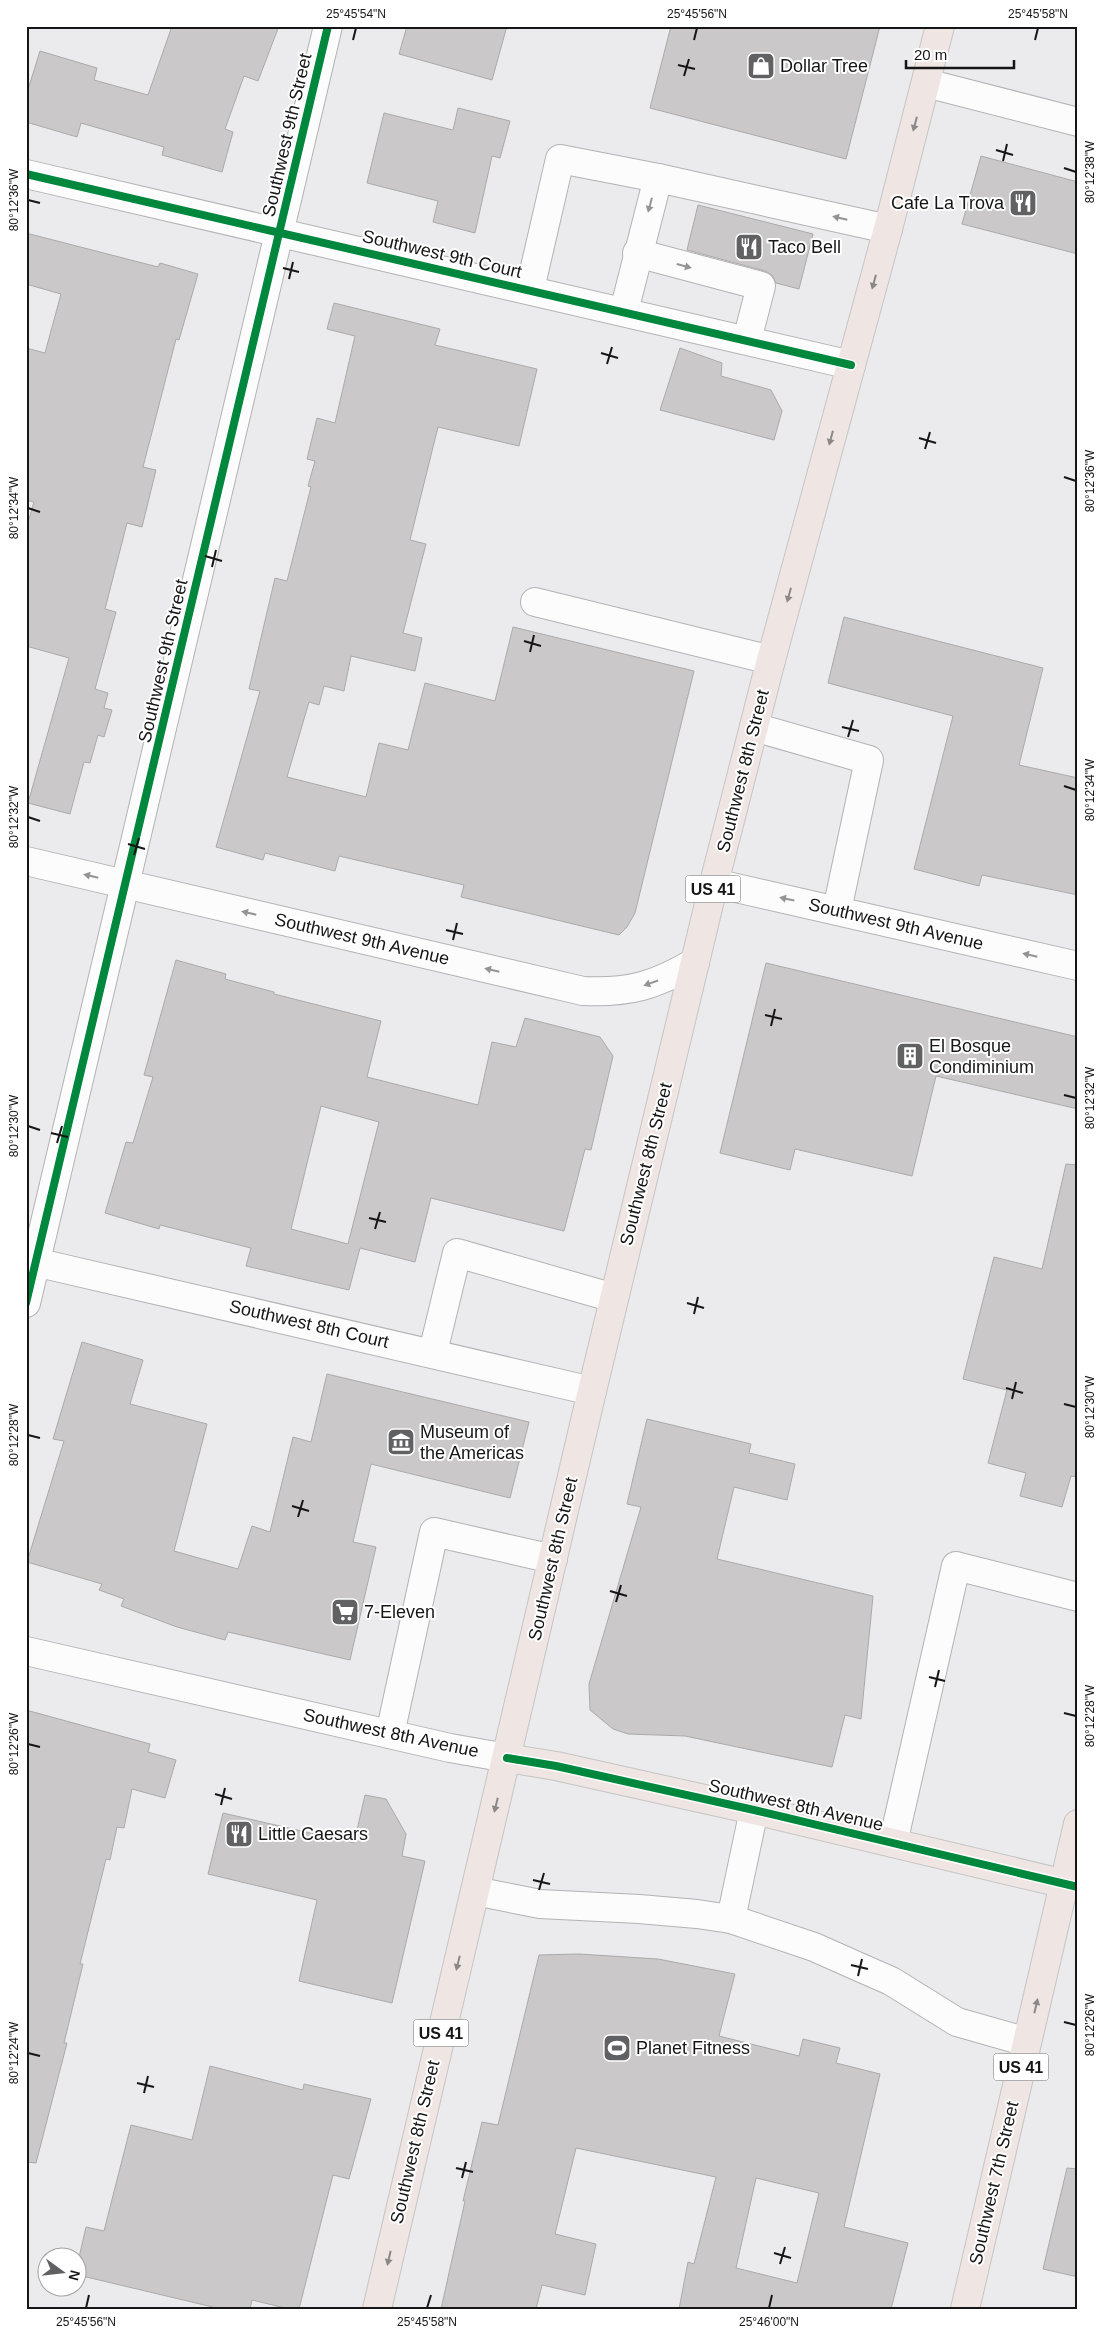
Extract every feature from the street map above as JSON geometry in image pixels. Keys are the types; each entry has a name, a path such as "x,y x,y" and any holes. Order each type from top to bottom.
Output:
{"main road":[{"name":"Southwest 8th Street","path":"377,2309 592,1391 714,883 771,660 852,365 940,26"},
{"name":"Southwest 8th Avenue","path":"507,1758 556,1766 754,1810 1071,1886"},
{"name":"Southwest 7th Street","path":"965,2309 1027,2042 1071,1886 1078,1824"}],"street":[{"name":"Southwest 9th Street","path":"26,1303 31,1261 125,883 328,26"},
{"path":"926,83 1078,122"},
{"path":"530,289 560,159 658,178 888,229"},
{"name":"Southwest 9th Court","path":"26,174 530,289 852,365"},
{"path":"624,311 637,253 658,178"},
{"path":"637,253 761,286 747,340"},
{"path":"535,602 771,660"},
{"path":"754,727 869,760 837,910"},
{"name":"Southwest 9th Avenue","path":"26,861 583,991 613,992 640,987 669,978 695,962"},
{"name":"Southwest 9th Avenue","path":"714,883 1078,966"},
{"path":"433,1352 457,1253 614,1298"},
{"name":"Southwest 8th Court","path":"31,1261 433,1352 592,1391"},
{"path":"390,1734 434,1532 553,1559"},
{"path":"893,1843 956,1566 1078,1597"},
{"name":"Southwest 8th Avenue","path":"26,1650 450,1748 507,1758"},
{"path":"731,1919 754,1810"},
{"path":"475,1891 540,1904 639,1908 731,1919 814,1947 891,1981 957,2022 1027,2042"}],"building":[{"path":"172,26 279,26 258,81 244,76 225,129 233,132 222,172 162,155 164,147 81,123 77,137 26,122 26,96 40,51 97,68 94,80 148,95"},
{"path":"407,26 507,26 492,80 399,54"},
{"path":"671,26 880,26 846,159 650,108"},
{"path":"458,108 510,121 500,158 492,156 475,233 433,222 438,201 367,183 384,113 453,130"},
{"name":"Cafe La Trova","path":"981,156 1078,182 1078,254 962,224"},
{"name":"Taco Bell","path":"698,205 813,234 799,289 776,283 772,275 765,271 687,250"},
{"path":"26,233 158,267 160,263 198,274 179,340 176,339 143,467 156,470 142,527 127,523 105,609 116,612 95,689 108,693 104,708 112,710 104,737 98,735 90,763 84,762 70,814 28,803 69,658 26,646 26,529 34,502 26,500 26,348 45,353 61,294 26,284"},
{"path":"334,303 440,329 435,345 537,369 519,446 438,427 410,540 426,544 403,633 422,638 415,671 351,656 344,691 324,686 319,705 309,702 287,777 366,797 379,743 408,750 425,683 495,701 513,627 694,671 635,913 627,927 619,935 461,897 464,885 339,856 335,871 265,853 263,860 216,847 260,691 249,689 275,578 287,581 311,487 308,486 315,461 307,459 317,418 335,423 355,336 327,329"},
{"path":"680,348 722,363 721,376 771,390 782,411 774,440 660,410"},
{"path":"844,617 1043,668 1019,765 1078,778 1078,895 982,875 979,886 914,869 953,716 828,683"},
{"path":"176,960 226,974 225,979 274,992 274,994 381,1021 367,1077 478,1105 492,1042 516,1047 525,1018 600,1037 613,1056 591,1150 585,1149 564,1231 431,1198 415,1262 360,1248 349,1290 246,1266 251,1248 160,1225 159,1229 105,1213 126,1142 133,1143 153,1077 144,1075","holes":["321,1106 379,1122 348,1244 291,1229"]},
{"name":"El Bosque Condiminium","path":"766,963 1078,1037 1078,1109 936,1076 912,1176 795,1149 790,1170 720,1153"},
{"path":"1066,1164 1078,1165 1078,1477 1071,1476 1062,1507 1020,1496 1026,1473 988,1463 1007,1390 963,1379 994,1257 1042,1269"},
{"path":"82,1342 143,1360 130,1404 207,1424 174,1551 238,1569 252,1526 270,1532 293,1437 311,1442 327,1374 529,1422 510,1498 371,1464 353,1542 376,1547 350,1660 228,1632 225,1640 177,1627 121,1606 124,1599 99,1590 102,1584 27,1562 64,1441 53,1439"},
{"path":"647,1419 751,1444 749,1453 795,1464 787,1500 734,1487 717,1559 873,1596 861,1719 845,1715 832,1767 685,1736 628,1734 613,1729 590,1710 589,1684 641,1507 627,1504"},
{"path":"26,1710 150,1744 148,1752 176,1760 165,1798 132,1789 124,1828 117,1827 110,1860 106,1859 80,1964 83,1964 64,2043 67,2043 36,2163 26,2162"},
{"path":"365,1795 386,1799 406,1834 402,1856 425,1861 392,2003 299,1981 317,1900 208,1874 223,1813 354,1843"},
{"path":"579,1954 658,1959 735,1974 719,2036 799,2056 803,2039 840,2048 836,2063 880,2074 844,2227 908,2243 891,2309 679,2309 688,2262 694,2264 716,2177 576,2148 555,2234 596,2244 585,2295 542,2285 536,2309 441,2309 465,2201 463,2201 482,2122 498,2125 539,1955","holes":["756,2178 819,2193 797,2283 736,2268"]},
{"path":"210,2066 303,2090 304,2084 371,2099 349,2179 333,2175 299,2309 289,2309 252,2300 250,2309 221,2309 88,2277 88,2248 81,2248 86,2227 104,2231 131,2125 192,2140"},
{"path":"1067,2168 1078,2169 1078,2277 1043,2269"}],"cycle path":[{"path":"26,1303 328,26"},
{"path":"26,174 851,365"},
{"path":"507,1758 556,1766 754,1810 1078,1887"}],"place":[{"name":"Dollar Tree","path":"761,66"},
{"name":"Cafe La Trova","path":"1023,203"},
{"name":"Taco Bell","path":"749,247"},
{"name":"El Bosque Condiminium","path":"910,1056"},
{"name":"Museum of the Americas","path":"401,1442"},
{"name":"7-Eleven","path":"345,1612"},
{"name":"Little Caesars","path":"239,1834"},
{"name":"Planet Fitness","path":"617,2048"}]}
